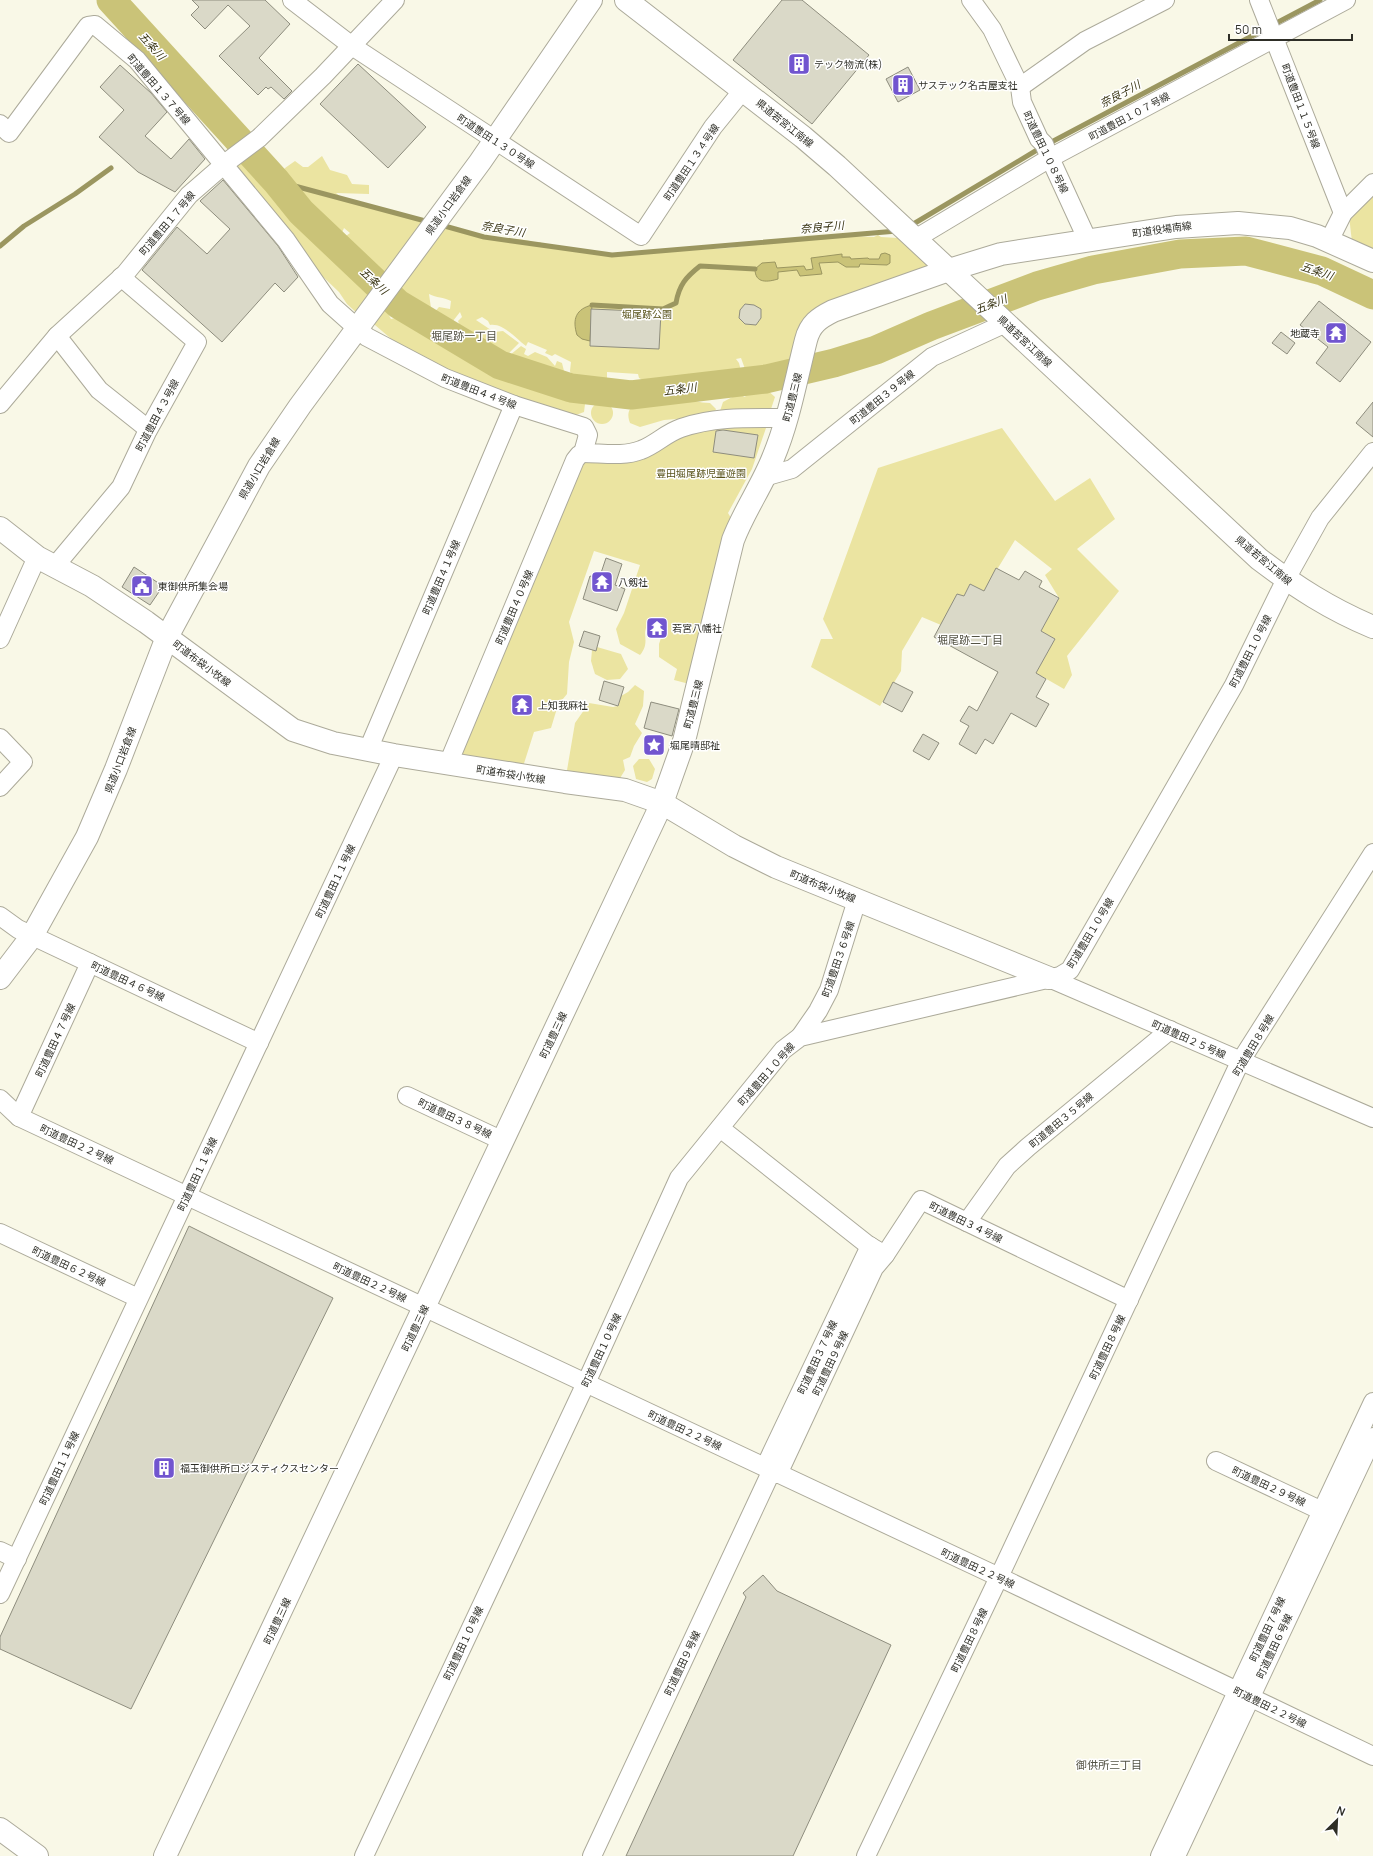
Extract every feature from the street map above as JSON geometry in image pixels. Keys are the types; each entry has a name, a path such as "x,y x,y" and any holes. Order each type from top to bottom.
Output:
{"main road":[{"name":"県道小口岩倉線","path":"0,978 32,936 68,874 96,818 166,637 259,466 286,425 495,140 591,0"},
{"name":"県道若宮江南線","path":"626,0 826,156 1260,559 1301,590 1331,607 1373,626"},
{"name":"町道役場南線","path":"952,272 1009,252 1176,227 1238,224 1290,228 1329,241 1373,261"},
{"name":"町道豊三線","path":"165,1856 662,803 684,741 733,540 744,513 764,477 780,440 809,330 815,322 833,311 952,272"},
{"name":"町道布袋小牧線","path":"0,528 46,562 92,586 166,637 293,730 333,743 394,755 625,790 662,803 734,846 776,867 1049,978"},
{"path":"0,1829 37,1856"},
{"path":"0,1845 15,1856"}],"street":[{"name":"町道豊田１３０号線","path":"292,0 352,46 641,236"},
{"name":"町道豊田１７号線","path":"0,403 56,336 121,277 189,195 226,163 259,138 352,46 395,0"},
{"name":"町道豊田１０８号線","path":"971,0 992,29 1020,88 1022,102 1039,139 1047,151 1088,241"},
{"path":"1020,88 1085,41 1165,0"},
{"name":"町道豊田１１５号線","path":"1259,0 1343,213"},
{"name":"町道豊田１０７号線","path":"915,239 1047,151 1272,31 1346,0"},
{"name":"町道豊田１３７号線","path":"0,124 9,133 88,26 95,25 137,60 226,163"},
{"name":"町道豊田１３４号線","path":"641,236 713,127 743,90"},
{"name":"町道豊田４４号線","path":"226,163 286,240 330,304 359,326 367,337 430,371 514,405 584,427 588,435 583,453"},
{"path":"1329,241 1343,213 1373,183"},
{"name":"町道豊田４３号線","path":"0,639 46,562 121,487 148,429 197,342 121,277"},
{"name":"町道豊田３９号線","path":"764,477 792,468 932,357 1004,322"},
{"path":"56,336 99,390 148,429"},
{"name":"町道豊田４１号線","path":"368,750 514,405"},
{"path":"583,453 627,454 642,450 680,428 705,422 788,412"},
{"name":"町道豊田１０号線","path":"364,1856 586,1383 679,1178 783,1050 800,1037 1060,976 1070,970 1234,685 1286,579 1320,518 1373,452"},
{"name":"町道豊田４０号線","path":"448,764 575,460 583,453"},
{"path":"0,738 23,762 0,787"},
{"name":"町道豊田１１号線","path":"0,1594 394,755"},
{"name":"町道豊田８号線","path":"866,1856 999,1577 1240,1062 1373,853"},
{"name":"町道豊田３６号線","path":"800,1037 818,1011 829,990 858,900"},
{"name":"町道豊田４６号線","path":"0,916 18,930 259,1043"},
{"name":"町道豊田４７号線","path":"19,1117 90,963"},
{"name":"町道豊田２５号線","path":"1049,978 1240,1062 1373,1118"},
{"name":"町道豊田３５号線","path":"967,1222 1007,1166 1170,1030"},
{"name":"町道豊田３８号線","path":"407,1096 503,1141"},
{"name":"町道豊田２２号線","path":"0,1099 19,1117 999,1577 1373,1756"},
{"path":"720,1128 877,1250"},
{"name":"町道豊田３４号線","path":"877,1250 921,1200 1129,1300"},
{"name":"町道豊田６２号線","path":"0,1233 138,1298"},
{"name":"町道豊田３７号線","path":"771,1470 877,1250"},
{"name":"町道豊田７号線","path":"1160,1856 1244,1695 1322,1511 1373,1402"},
{"name":"町道豊田６号線","path":"1176,1856 1244,1695 1373,1437"},
{"name":"町道豊田２９号線","path":"1216,1461 1322,1511"},
{"name":"町道豊田９号線","path":"592,1856 771,1470"},
{"path":"0,1551 17,1559"}],"green space":[{"name":"堀尾跡公園","path":"322,156 330,170 347,175 352,184 369,185 369,194 336,193 343,199 364,205 369,204 385,210 484,237 515,241 517,239 530,241 530,243 537,244 540,242 543,245 612,255 728,248 834,235 874,237 878,235 881,237 915,239 949,270 833,311 793,361 784,369 771,367 758,376 748,377 741,358 736,359 739,363 742,375 734,378 722,373 714,378 701,379 685,386 677,386 668,382 656,387 639,378 638,374 607,372 607,384 589,385 571,390 567,389 562,382 552,385 521,359 515,364 510,355 521,346 526,349 524,354 528,356 535,352 547,357 555,366 557,361 562,363 564,371 559,374 563,379 572,378 570,371 571,362 555,354 552,356 545,353 547,350 528,342 526,346 510,332 500,326 490,325 488,321 482,317 476,320 494,332 503,331 519,343 504,358 486,352 457,334 461,329 458,321 462,317 460,312 453,321 454,330 443,335 437,331 437,324 432,315 439,307 450,309 451,301 429,294 431,308 426,315 407,308 396,295 380,282 359,271 345,250 343,238 350,233 344,228 341,235 327,230 318,219 305,209 305,203 292,197 285,181 280,175 285,168 295,161 303,167 308,167"},
{"path":"252,158 259,170 275,177 285,198 300,207 315,221 324,241 355,272 359,286 377,294 391,319 399,317 417,324 417,331 447,340 463,352 469,350 492,367 501,369 516,380 523,377 531,386 539,383 552,389 558,397 561,391 580,395 585,404 584,412 576,415 498,393 403,349 368,319 359,315 347,304 339,292 319,273 234,167 239,161"},
{"path":"1373,183 1373,261 1353,251 1348,207"},
{"path":"755,387 766,389 775,397 771,409 751,413 720,411 723,402 738,394 745,397 748,392"},
{"path":"680,399 710,403 716,409 713,416 664,420 640,427 630,423 628,414 631,408 636,405 643,403 675,404"},
{"path":"602,402 610,405 613,413 610,421 602,424 594,421 591,413 594,405"},
{"name":"豊田堀尾跡児童遊園","path":"734,422 766,428 752,469 728,513 731,518 697,686 674,680 677,669 659,657 659,644 665,626 659,619 650,618 645,634 644,647 640,655 620,644 616,629 624,613 640,565 594,551 569,622 574,642 569,662 567,694 558,705 551,728 534,732 520,776 448,764 579,465 587,461 684,433"},
{"path":"1002,428 1055,501 1090,478 1115,519 1077,549 1119,591 1067,656 1072,675 1064,689 1036,673 1055,639 1041,631 1059,598 1045,575 1052,569 1015,540 984,591 970,584 964,596 957,594 941,625 922,617 902,651 901,671 880,706 811,667 821,639 833,639 823,619 878,468"},
{"path":"597,647 621,654 628,669 620,679 607,680 595,674 591,661 592,650"},
{"path":"635,685 644,691 643,706 635,724 642,733 634,746 630,757 623,760 625,770 614,788 565,782 575,723 589,703 613,707 618,706 621,696"},
{"path":"639,759 649,759 655,769 652,779 647,782 636,779 633,766"}],"shaded area":[{"path":"885,253 890,255 890,263 887,265 860,264 859,267 846,267 838,262 819,263 822,274 800,276 797,270 778,272 778,279 770,281 760,280 757,277 755,269 762,263 775,262 777,268 804,266 806,270 813,269 811,258 842,254 842,257 850,257 851,259 879,259 881,254"},
{"path":"592,305 590,341 582,339 577,335 575,320 582,309"}],"building":[{"path":"192,0 265,0 290,24 259,58 292,91 284,99 271,87 268,89 266,87 258,95 219,56 250,26 228,5 205,29 191,15 199,7"},
{"name":"テック物流(株)","path":"782,0 802,0 869,55 812,124 733,60"},
{"path":"358,64 426,127 388,168 320,104"},
{"path":"120,65 151,93 167,112 145,136 171,159 189,139 205,159 175,192 138,172 99,137 124,110 100,87"},
{"name":"サステック名古屋支社","path":"908,67 920,90 898,102 886,79"},
{"path":"223,180 278,246 298,277 284,292 275,283 222,342 142,270 177,227 207,254 230,229 200,201"},
{"name":"地蔵寺","path":"1319,301 1371,342 1340,382 1316,363 1328,347 1300,325"},
{"path":"745,304 754,305 761,309 761,318 756,325 745,324 739,318 740,310"},
{"path":"591,309 661,312 659,349 590,346"},
{"path":"1281,332 1295,343 1287,354 1272,343"},
{"path":"1373,402 1373,437 1356,423"},
{"path":"723,430 758,435 754,458 713,452 716,431"},
{"name":"八剱社","path":"606,558 622,564 615,585 625,589 617,611 583,599 590,576 599,579"},
{"name":"東御供所集会場","path":"134,567 163,586 150,605 122,587"},
{"path":"996,568 1019,580 1025,571 1042,581 1039,587 1059,598 1041,631 1055,639 1036,673 1046,679 1036,697 1049,704 1036,727 1011,713 993,744 985,739 976,754 959,744 969,726 960,721 969,706 977,711 998,672 934,637 957,594 964,596 970,584 984,591"},
{"path":"584,631 600,636 596,651 579,646"},
{"path":"604,681 624,687 618,706 599,700"},
{"path":"893,682 913,692 902,712 883,702"},
{"path":"651,702 679,709 672,736 644,728"},
{"path":"923,734 939,743 929,760 913,751"},
{"name":"福玉御供所ロジスティクスセンター","path":"189,1226 333,1298 131,1709 0,1649 0,1637"},
{"path":"763,1575 777,1591 891,1645 793,1856 626,1856 746,1597 743,1593"}],"waterway":[{"name":"五条川","path":"111,0 276,181 301,212 398,304 500,365 571,388 631,395 766,379 834,363 876,350 931,326 1037,286 1093,270 1180,254 1246,251 1322,271 1373,295"},
{"name":"奈良子川","path":"910,226 1042,147 1320,0"},
{"path":"0,246 24,226 75,194 111,168"},
{"name":"奈良子川","path":"276,181 429,222"},
{"name":"奈良子川","path":"441,225 484,237 612,255 897,231"},
{"path":"592,305 663,309 676,303 681,286 700,266 755,269"}],"place":[{"name":"テック物流(株)","path":"799,64"},
{"name":"サステック名古屋支社","path":"903,85"},
{"name":"地蔵寺","path":"1336,333"},
{"name":"八剱社","path":"602,582"},
{"name":"東御供所集会場","path":"142,586"},
{"name":"若宮八幡社","path":"657,628"},
{"name":"上知我麻社","path":"522,705"},
{"name":"堀尾晴邸祉","path":"654,745"},
{"name":"福玉御供所ロジスティクスセンター","path":"164,1468"}],"district":[{"name":"堀尾跡一丁目","path":"464,336"},
{"name":"堀尾跡二丁目","path":"970,640"},
{"name":"御供所三丁目","path":"1109,1765"}]}
